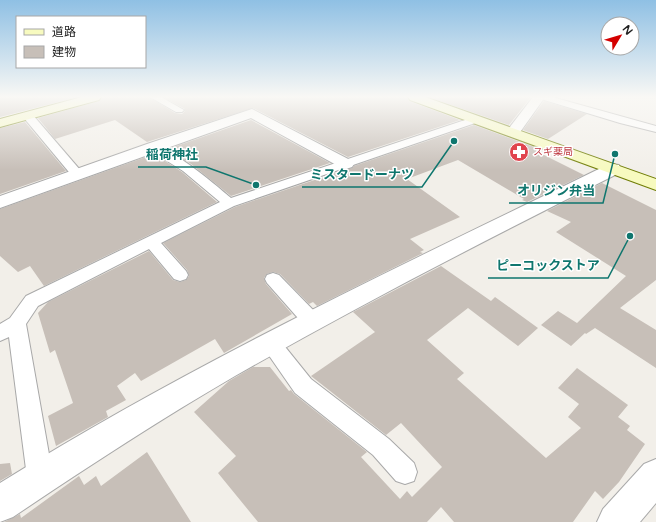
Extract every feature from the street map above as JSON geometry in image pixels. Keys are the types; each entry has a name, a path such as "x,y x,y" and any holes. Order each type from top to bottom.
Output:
{"main road":[{"path":"484,121 656,185"}],"street":[{"path":"0,202 227,121"},
{"path":"267,121 346,164"},
{"path":"513,132 521,121"},
{"path":"0,504 123,425 312,321 613,169"},
{"path":"616,522 656,476"}],"lane":[{"path":"33,121 77,174"},
{"path":"40,477 8,328 32,301 229,203 470,121"},
{"path":"626,121 656,128"},
{"path":"152,147 187,168 229,203"},
{"path":"152,242 180,275"},
{"path":"273,279 312,321"},
{"path":"271,344 303,386 381,447 405,472"}],"building":[{"path":"41,121 111,121 55,139"},
{"path":"117,121 211,121 147,142"},
{"path":"247,121 253,121 330,163 231,196 191,164 168,149"},
{"path":"279,121 456,121 348,157"},
{"path":"498,121 512,121 509,125"},
{"path":"529,121 576,121 548,139 523,130"},
{"path":"25,122 66,171 0,194 0,128"},
{"path":"474,125 537,148 536,151 584,175 527,202 458,160 407,179 460,217 410,239 424,250 420,252 423,253 317,306 313,302 309,304 280,274 273,272 267,274 264,278 266,284 292,314 224,353 215,339 141,381 135,373 117,386 126,400 106,411 108,417 56,446 48,416 73,403 55,350 50,353 38,313 48,302 149,251 173,280 180,282 186,280 189,276 187,270 163,243 235,207"},
{"path":"154,154 182,172 217,202 44,286 30,266 18,272 0,256 0,209"},
{"path":"602,183 656,210 656,280 620,308 656,330 656,368 595,328 586,334 585,333 571,346 541,325 558,311 577,323 626,276 556,232 571,222 547,211"},
{"path":"441,266 491,301 495,297 538,328 518,346 468,308 427,340 464,373 457,379 546,458 581,428 568,417 579,404 558,388 577,368 628,405 618,417 630,426 627,430 645,444 619,482 603,499 595,491 573,522 454,522 441,507 427,522 258,522 218,473 236,456 194,412 229,381 253,367 270,367 289,391 291,390 294,394 367,452 361,457 400,499 407,491 412,497 442,467 401,423 386,435 311,376 375,332 353,312"},
{"path":"147,452 191,522 4,522 20,514 21,518 79,476 84,485 96,476 101,486"},
{"path":"10,463 12,474 0,481 0,464"}],"place":[{"name":"ミスタードーナツ","path":"454,141"},
{"name":"スギ薬局","path":"519,152"},
{"name":"オリジン弁当","path":"615,154"},
{"name":"稲荷神社","path":"256,185"},
{"name":"ピーコックストア","path":"630,236"}]}
